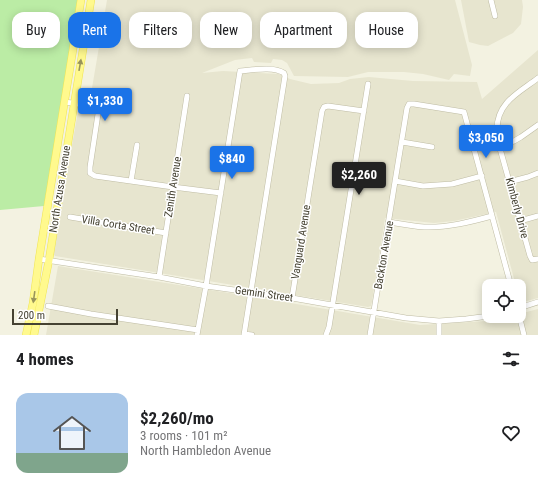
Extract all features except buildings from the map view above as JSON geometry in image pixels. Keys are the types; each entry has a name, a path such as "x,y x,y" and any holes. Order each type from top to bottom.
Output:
{"main road":[{"name":"North Azusa Avenue","path":"26,335 33,303 46,211 81,0"},
{"name":"North Azusa Avenue","path":"34,335 48,260 91,0"},
{"path":"46,211 51,216 53,229"}],"street":[{"path":"491,0 495,16"},
{"path":"48,306 57,309 197,333 206,286 240,71 262,69 280,70 285,76 244,334 252,335"},
{"name":"Kimberly Drive","path":"535,259 530,256 520,221 499,145 497,124 498,118 504,106 511,98 538,78"},
{"path":"326,335 329,327 368,84"},
{"name":"Zenith Avenue","path":"159,277 187,96"},
{"path":"65,102 92,106 97,109 98,114 90,167 90,173 95,176 221,193"},
{"name":"Backton Avenue","path":"370,335 407,108 409,104 464,112 482,176"},
{"name":"Vanguard Avenue","path":"292,298 322,111 324,107 328,106 364,112"},
{"path":"499,145 514,141 538,125"},
{"path":"402,142 432,147"},
{"path":"131,180 137,145"},
{"path":"510,182 538,173"},
{"path":"395,181 423,186 452,184 482,176 509,279"},
{"path":"389,222 425,227 449,226 492,216"},
{"path":"520,221 538,216"},
{"name":"Villa Corta Street","path":"70,217 166,232"},
{"name":"Gemini Street","path":"39,259 159,277 250,293 292,298 406,318 439,321 482,317"},
{"path":"526,306 538,302"},
{"path":"439,321 439,335"},
{"path":"521,323 524,335"}],"shaded area":[{"path":"107,0 455,0 472,65 470,76 454,74 449,80 423,74 404,72 368,72 348,77 294,76 287,63 282,60 273,59 271,63 254,62 252,58 235,60 202,73 223,71 279,74 290,79 311,84 339,83 350,79 369,77 413,81 477,82 482,99 538,50 538,298 526,301 526,279 514,279 496,212 454,221 434,223 385,218 372,302 371,306 368,307 55,256 53,253 78,111 81,109 114,113 111,96 101,90 92,88 99,48 121,48 121,12 105,12"},
{"path":"461,0 522,0 523,7 521,24 513,33 488,46 469,42"},
{"path":"58,266 420,325 482,321 482,323 526,323 526,312 538,309 538,335 46,335"}],"green space":[{"path":"0,0 79,0 77,12 68,12 68,48 71,48 44,206 0,210"}]}
